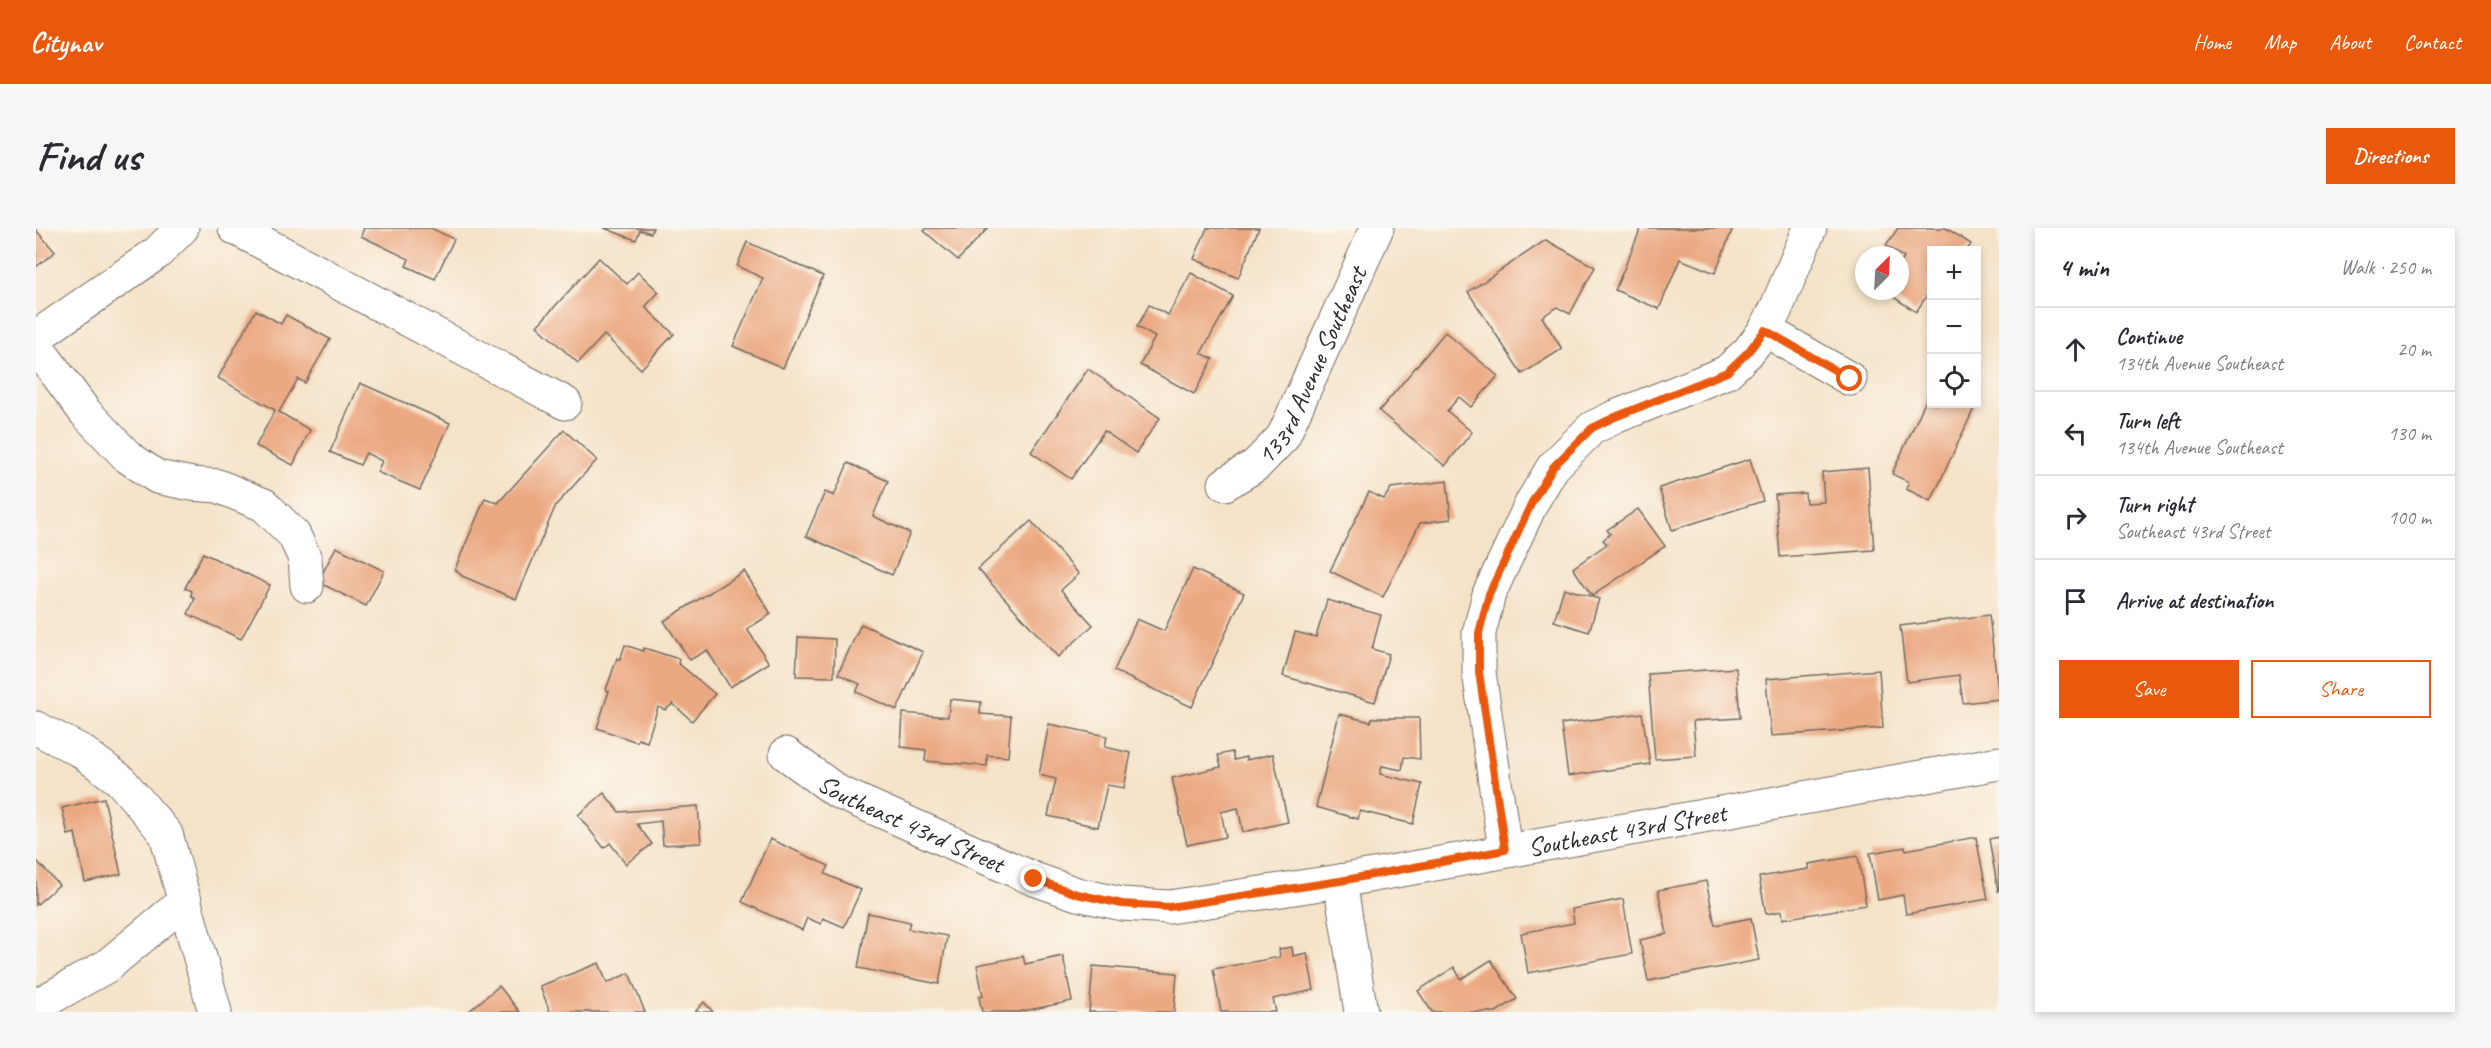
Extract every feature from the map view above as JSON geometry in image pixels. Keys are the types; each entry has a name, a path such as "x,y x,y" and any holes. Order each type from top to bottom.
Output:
{"street":[{"path":"36,338 157,253 182,228"},
{"path":"235,228 565,403"},
{"name":"133rd Avenue Southeast","path":"1225,484 1256,465 1283,437 1377,228"},
{"path":"1505,850 1479,672 1479,633 1489,594 1532,502 1553,467 1592,428 1727,372 1748,352 1765,330 1810,228"},
{"path":"1765,330 1850,379"},
{"path":"36,346 85,412 128,457 157,477 192,484 218,486 264,505 294,535 305,559 307,586"},
{"path":"36,728 81,751 120,780 166,834 212,1000"},
{"name":"Southeast 43rd Street","path":"786,754 838,792 1034,879 1077,894 1122,904 1169,907 1340,881 1999,764"},
{"path":"1340,881 1362,1012"},
{"path":"36,1006 106,966 185,901"}],"building":[{"path":"364,228 431,228 454,239 435,279 406,266 409,259 361,236"},
{"path":"604,228 653,228 651,233 640,230 636,240"},
{"path":"927,228 988,228 958,260 924,231"},
{"path":"1207,228 1259,228 1238,278 1194,259"},
{"path":"1641,228 1733,228 1715,273 1680,259 1659,309 1615,290"},
{"path":"1898,228 1946,228 1971,244 1970,246 1927,246 1927,296 1916,312 1898,300 1909,300 1909,246 1886,246"},
{"path":"36,230 55,252 36,267"},
{"path":"1546,240 1595,267 1570,314 1557,307 1542,317 1562,349 1522,374 1468,292"},
{"path":"747,242 823,276 783,368 733,346 763,278 737,266"},
{"path":"599,258 627,284 638,272 659,292 645,307 674,334 641,369 604,335 578,363 537,326"},
{"path":"1191,273 1233,296 1201,353 1213,359 1194,394 1140,365 1155,337 1137,327 1149,305 1168,315"},
{"path":"256,310 281,324 286,315 330,339 305,383 298,379 279,412 310,430 293,465 256,446 275,410 218,378"},
{"path":"1445,332 1498,376 1471,407 1459,397 1447,411 1472,432 1445,466 1379,411"},
{"path":"1088,369 1160,418 1136,453 1104,431 1071,479 1031,452"},
{"path":"360,383 450,423 420,490 377,472 382,461 366,453 360,465 330,452"},
{"path":"1927,398 1927,408 1974,408 1931,501 1906,489 1909,482 1892,474"},
{"path":"564,430 597,460 556,505 516,599 462,576 455,569 485,498 498,503"},
{"path":"1750,459 1763,501 1672,530 1659,488"},
{"path":"848,463 888,481 873,516 910,533 892,575 806,536 825,492 834,496"},
{"path":"1868,468 1874,550 1780,557 1775,495 1805,493 1806,503 1824,502 1822,472"},
{"path":"1447,481 1451,519 1420,523 1383,597 1330,571 1369,492 1384,499 1391,488"},
{"path":"1638,509 1665,546 1592,596 1573,568 1607,544 1603,540 1610,534 1607,530"},
{"path":"1031,521 1079,574 1061,590 1093,625 1058,657 978,569"},
{"path":"336,547 384,571 366,606 318,582"},
{"path":"203,553 270,585 241,639 188,614 195,599 191,595 192,591 185,588"},
{"path":"1193,569 1244,593 1192,707 1114,671 1137,619 1164,631"},
{"path":"744,571 771,614 747,629 769,663 730,687 707,650 690,660 664,621"},
{"path":"1564,588 1599,599 1589,632 1554,621"},
{"path":"1327,600 1381,615 1372,649 1389,654 1375,702 1283,676 1295,632 1316,637"},
{"path":"1989,615 1999,699 1963,703 1959,675 1907,682 1900,626"},
{"path":"861,624 923,652 897,710 856,692 860,684 838,674"},
{"path":"798,637 835,639 834,677 796,676"},
{"path":"625,645 643,651 644,648 679,659 678,663 715,694 692,721 673,704 665,710 658,707 647,742 638,739 637,742 597,728 609,691 606,690 617,658 620,660"},
{"path":"1736,668 1740,718 1693,721 1696,756 1655,759 1648,674"},
{"path":"1879,670 1883,728 1771,736 1766,679"},
{"path":"950,699 981,702 980,714 1011,716 1008,757 987,755 987,766 925,761 926,750 901,747 903,713 948,717"},
{"path":"1642,713 1650,764 1568,776 1561,724"},
{"path":"1339,714 1371,722 1372,718 1419,718 1420,759 1404,757 1402,770 1382,766 1380,774 1422,784 1413,824 1360,811 1358,819 1316,807"},
{"path":"1049,724 1107,736 1105,747 1131,753 1124,788 1107,785 1098,827 1048,816 1056,779 1039,775"},
{"path":"1232,752 1234,760 1246,757 1246,760 1273,754 1288,822 1243,832 1238,808 1221,812 1226,837 1187,845 1172,778 1221,767 1218,755"},
{"path":"604,793 619,812 698,806 701,843 663,845 661,821 637,824 652,844 626,864 610,843 604,848 578,815"},
{"path":"104,798 121,874 85,882 75,833 68,835 62,808"},
{"path":"1976,837 1988,899 1906,914 1903,895 1878,900 1870,853 1905,847 1906,850"},
{"path":"1999,837 1999,890 1998,891 1989,839"},
{"path":"770,839 829,866 825,874 861,890 844,927 823,918 821,924 807,918 802,930 742,902"},
{"path":"1858,856 1866,905 1783,919 1782,911 1766,914 1759,877 1809,869 1809,864"},
{"path":"36,860 59,885 36,905"},
{"path":"1706,881 1715,925 1751,918 1759,960 1648,981 1640,940 1667,934 1658,890"},
{"path":"1623,899 1632,954 1528,973 1521,933 1574,923 1572,909"},
{"path":"868,913 910,922 908,929 947,936 939,984 858,968"},
{"path":"1292,947 1293,956 1307,953 1314,990 1273,999 1276,1012 1221,1012 1213,969 1280,957 1279,949"},
{"path":"1023,956 1025,964 1063,956 1072,1001 1019,1012 982,1012 979,997 983,996 977,965"},
{"path":"1491,960 1517,999 1496,1012 1432,1012 1418,991 1454,967 1461,979"},
{"path":"599,963 607,983 629,973 645,1012 550,1012 540,986"},
{"path":"1093,966 1177,973 1174,1012 1089,1012"},
{"path":"499,986 520,1012 468,1012"},
{"path":"704,1002 713,1012 695,1012"}],"route":[{"path":"1034,879 1077,894 1122,904 1169,907 1340,881 1505,850 1479,672 1479,633 1489,594 1532,502 1553,467 1592,428 1727,372 1748,352 1765,330 1850,379"}]}
